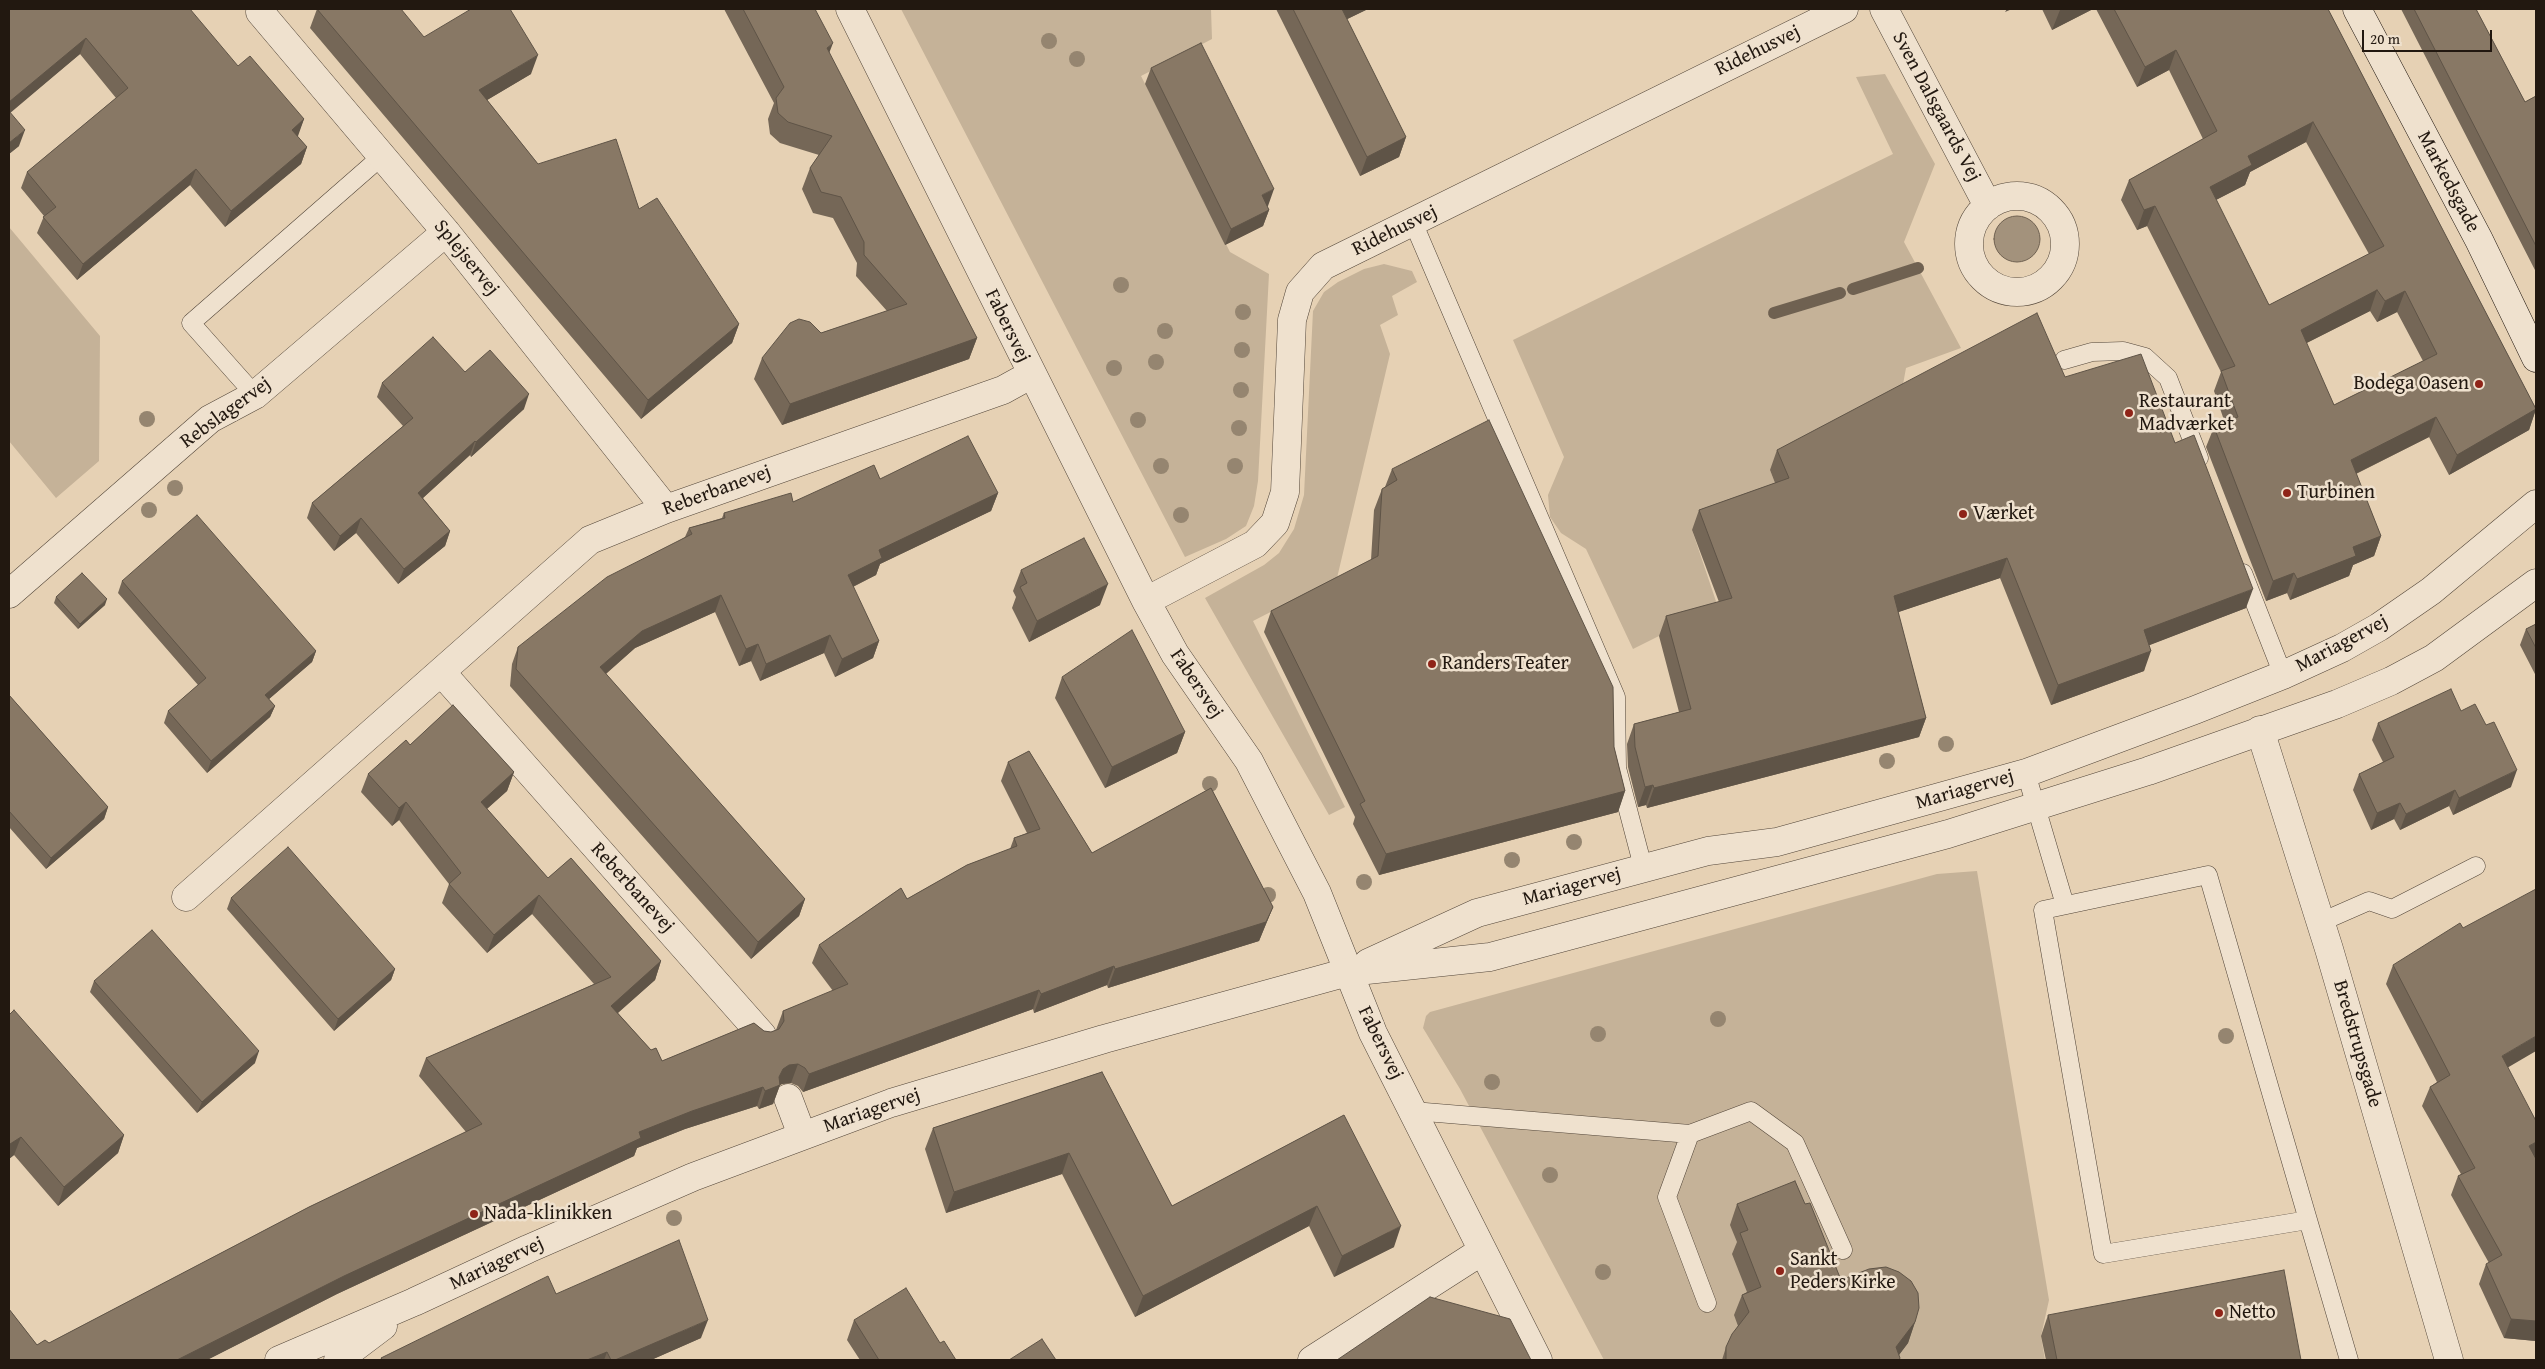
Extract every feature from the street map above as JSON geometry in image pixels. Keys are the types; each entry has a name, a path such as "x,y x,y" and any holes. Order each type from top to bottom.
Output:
{"street":[{"name":"Fabersvej","path":"850,9 1146,601 1175,654 1249,762 1317,893 1373,1033 1538,1360"},
{"name":"Ridehusvej","path":"1146,601 1255,544 1275,522 1286,492 1292,320 1300,292 1323,266 1844,9"},
{"name":"Sven Dalsgaards Vej","path":"1884,9 1988,206"},
{"name":"Markedsgade","path":"2357,9 2479,240 2536,358"},
{"name":"Splejservej","path":"262,10 446,232 666,509"},
{"name":"Rebslagervej","path":"9,594 210,419 255,395 446,232"},
{"name":"Reberbanevej","path":"186,897 590,540 666,509 1003,390 1032,374"},
{"name":"Mariagervej","path":"1348,972 1477,913 1708,851 1777,842 2026,772 2112,742 2282,675 2342,648 2399,614 2536,504"},
{"name":"Mariagervej","path":"279,1360 414,1302 528,1249 693,1177 891,1103 1104,1038 1348,972 1490,957 1938,836 2148,771 2337,704 2391,681 2434,658 2536,583"},
{"name":"Reberbanevej","path":"442,672 762,1035"},
{"name":"Bredstrupsgade","path":"2260,730 2321,922 2449,1360"},
{"path":"788,1098 802,1135"},
{"path":"1312,1360 1482,1251"},
{"name":"Mariagervej","path":"338,1360 414,1302"}],"lane":[{"path":"255,395 192,323 382,156"},
{"path":"1413,222 1616,696 1617,768 1643,868"},
{"path":"2064,360 2092,352 2123,351 2145,358 2168,378 2204,471"},
{"path":"2236,554 2282,675"},
{"path":"2026,772 2065,905"},
{"path":"2321,922 2368,901 2392,909 2476,866"},
{"path":"2308,1220 2103,1254 2044,910 2208,875 2349,1360"},
{"path":"1413,1111 1690,1134 1751,1111 1795,1143 1843,1250"},
{"path":"1690,1134 1667,1197 1708,1304"}],"shaded area":[{"path":"901,9 1211,9 1212,39 1141,76 1230,252 1269,274 1258,481 1254,506 1246,526 1226,539 1185,557"},
{"path":"1885,74 1935,164 1904,242 1961,348 1906,368 1900,401 1770,470 1781,498 1692,530 1722,619 1659,636 1633,649 1586,549 1561,533 1550,517 1548,495 1564,457 1513,340 1893,154 1856,77"},
{"path":"2022,216 2034,222 2039,230 2039,248 2034,256 2026,261 2012,262 2000,256 1995,248 1994,234 2000,222 2008,217"},
{"path":"9,227 100,336 99,461 56,498 9,441"},
{"path":"1384,264 1412,271 1417,282 1392,296 1398,315 1380,325 1390,354 1337,578 1253,621 1345,807 1329,815 1205,598 1264,565 1279,553 1294,529 1304,495 1313,311 1324,292 1338,282 1364,269"},
{"path":"1977,871 2049,1300 2041,1336 2045,1360 1604,1360 1460,1089 1423,1028 1426,1016 1430,1012 1937,874"}],"building":[{"path":"9,9 190,9 238,66 250,56 304,119 292,130 307,147 231,211 196,169 83,264 43,217 56,207 27,172 128,88 86,38 9,102"},
{"path":"317,9 401,9 424,37 471,9 510,9 538,55 479,90 538,164 616,139 639,209 657,198 739,324 648,400"},
{"path":"743,9 815,9 833,43 827,48 977,338 790,404 762,358 790,323 799,319 810,322 821,333 907,304 864,255 864,242 841,197 821,192 810,168 832,136 788,122 778,113 776,98 784,87"},
{"path":"1293,9 1342,9 1406,137 1367,157"},
{"path":"2114,9 2328,9 2536,409 2457,455 2436,417 2351,460 2381,536 2353,547 2356,556 2297,579 2294,573 2273,581 2214,427 2238,417 2221,371 2235,366 2155,206 2144,210 2129,180 2217,131 2176,50 2145,67","holes":["2313,122 2384,246 2269,305 2210,187 2252,165 2248,156","2377,290 2385,301 2405,291 2437,354 2334,405 2301,330"]},
{"path":"2414,9 2476,9 2525,102 2536,96 2536,246"},
{"path":"1201,43 1274,189 1262,195 1269,210 1231,229 1151,68"},
{"path":"9,111 25,130 9,143"},
{"name":"Værket","path":"2037,313 2065,377 2141,354 2175,443 2194,435 2253,589 2144,630 2151,651 2058,685 2007,558 1894,596 1926,718 1654,788 1653,785 1645,787 1635,747 1634,724 1691,709 1666,616 1732,598 1699,510 1789,478 1777,450"},
{"path":"433,337 465,372 490,350 529,394 418,493 450,531 404,569 361,518 340,536 312,503 413,418 382,383"},
{"name":"Randers Teater","path":"1489,420 1613,687 1614,747 1625,791 1386,854 1360,804 1365,801 1271,611 1378,556 1382,489 1397,480 1392,469"},
{"path":"968,436 998,493 879,550 882,558 848,575 879,641 842,659 830,635 766,664 758,644 746,649 721,595 642,631 600,667 805,899 758,942 516,669 518,647 607,577 692,534 689,528 725,518 724,513 791,493 793,502 874,465 880,479"},
{"path":"197,515 316,651 265,695 275,706 211,761 168,711 206,678 122,581"},
{"path":"1084,538 1108,584 1037,621 1020,587 1027,583 1021,570"},
{"path":"82,573 107,599 80,624 56,597"},
{"path":"2536,624 2536,648 2526,629"},
{"path":"1132,630 1185,732 1112,767 1062,677"},
{"path":"2451,689 2461,711 2475,704 2486,725 2494,722 2517,770 2459,798 2455,790 2406,814 2400,803 2377,813 2359,774 2394,757 2378,723"},
{"path":"9,695 108,807 51,858 9,811"},
{"path":"453,705 514,772 481,802 548,878 571,858 661,961 611,1006 651,1050 656,1048 662,1061 754,1023 764,1031 771,1032 779,1029 784,1021 783,1011 848,984 819,945 901,888 907,899 967,865 1017,846 1014,838 1040,829 1008,762 1029,751 1092,853 1211,788 1273,907 1266,922 1115,969 1114,966 1041,994 1039,990 809,1074 805,1068 798,1064 789,1065 783,1069 779,1077 780,1085 765,1091 763,1087 692,1111 639,1132 641,1138 344,1276 177,1360 9,1360 9,1309 37,1345 45,1340 49,1343 309,1207 482,1124 426,1058 611,977 539,895 494,935 449,884 461,873 406,802 399,808 368,774 406,740 410,745"},
{"path":"288,847 395,969 338,1019 231,898"},
{"path":"2536,889 2536,1036 2502,1056 2536,1121 2536,1142 2529,1146 2536,1159 2536,1321 2511,1319 2486,1264 2502,1255 2458,1176 2475,1168 2430,1087 2450,1075 2393,965 2460,923 2463,928"},
{"path":"152,930 259,1051 202,1102 94,981"},
{"path":"14,1010 124,1135 64,1187 21,1137 9,1143 9,1015"},
{"path":"1102,1072 1172,1206 1344,1115 1401,1226 1342,1256 1317,1206 1143,1296 1069,1153 954,1192 933,1128"},
{"name":"Sankt Peders Kirke","path":"1795,1181 1805,1204 1810,1203 1841,1280 1869,1269 1886,1267 1899,1272 1911,1281 1918,1293 1919,1308 1915,1322 1896,1347 1899,1360 1726,1360 1726,1347 1732,1334 1749,1312 1742,1295 1761,1287 1740,1233 1748,1230 1737,1204"},
{"path":"679,1240 708,1320 615,1360 611,1360 607,1352 587,1360 383,1360 381,1358 548,1276 556,1294"},
{"name":"Netto","path":"2284,1270 2301,1360 2057,1360 2048,1315"},
{"path":"906,1288 940,1343 944,1341 956,1360 879,1360 854,1320"},
{"path":"1430,1297 1510,1319 1531,1360 1337,1360"},
{"path":"1042,1339 1056,1360 1009,1360"}],"waterway":[{"path":"1853,289 1918,268"},
{"path":"1774,313 1840,293"}],"place":[{"name":"Bodega Oasen","path":"2479,384"},
{"name":"Restaurant Madværket","path":"2129,413"},
{"name":"Turbinen","path":"2287,493"},
{"name":"Værket","path":"1963,514"},
{"name":"Randers Teater","path":"1432,664"},
{"name":"Nada-klinikken","path":"474,1214"},
{"name":"Sankt Peders Kirke","path":"1780,1271"},
{"name":"Netto","path":"2219,1313"}]}
